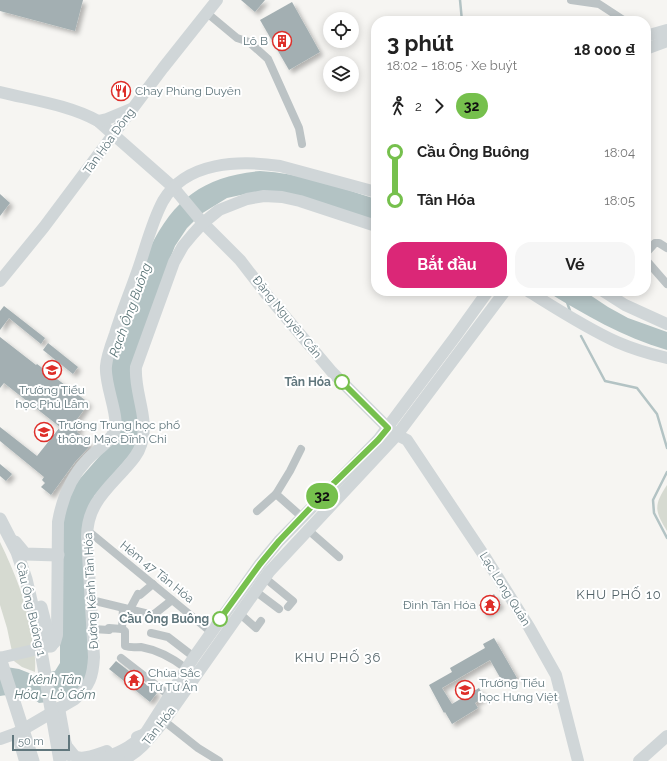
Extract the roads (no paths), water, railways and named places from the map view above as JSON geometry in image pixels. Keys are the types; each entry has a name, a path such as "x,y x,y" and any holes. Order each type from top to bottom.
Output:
{"main road":[{"name":"Tân Hòa Đông","path":"0,281 5,267 44,227 132,108 217,0"},
{"path":"651,35 667,30"},
{"path":"651,47 667,41"},
{"path":"0,92 59,106 84,114 98,121 173,187"},
{"path":"98,121 107,119 132,108"},
{"path":"33,761 0,658 51,646 56,642 58,522 64,497 70,483 85,462 105,443 115,428 106,378 107,357 125,303 144,255 158,211 164,200 173,187 182,180 202,170 242,163 266,164 295,169 371,191"},
{"name":"Đặng Nguyên Cẩn","path":"173,187 203,223 240,260 267,295 332,372 392,432"},
{"name":"Đường Kênh Tân Hóa","path":"0,739 17,733 75,699 83,692 89,683 93,671 93,629 87,530 92,511 98,499 133,460 141,447 144,433 144,421 135,378 137,361 174,262 183,246 203,223 219,210 247,198 264,196 282,197 300,201 371,224"},
{"name":"Tân Hóa","path":"65,752 75,757 92,757 145,734 194,657 260,564 279,541 378,440 392,432 485,296"},
{"name":"Tân Hóa","path":"121,761 139,750 164,721 264,578 392,432 501,296"},
{"path":"536,296 583,324 617,342 642,352 667,358"},
{"path":"611,296 625,305 667,324"},
{"name":"Lạc Long Quân","path":"392,432 407,440 485,557 529,627 556,675 578,761"},
{"path":"3,525 21,553 28,560 51,646"},
{"path":"21,553 58,555"},
{"name":"Cầu Ông Buông 1","path":"21,553 65,752 60,761"},
{"path":"59,708 65,752"},
{"path":"17,733 25,761"},
{"path":"97,761 134,745 145,734"},
{"path":"639,761 667,736"}],"street":[{"path":"571,0 599,4 617,16"},
{"path":"206,13 237,38 249,42 268,59 299,128 302,144"},
{"path":"651,247 654,243 659,243 667,248"},
{"path":"651,266 667,284"},
{"path":"257,511 276,494 290,472 301,449"},
{"path":"276,494 302,517"},
{"path":"307,529 339,557"},
{"name":"Hẻm 47 Tân Hóa","path":"87,530 211,632"},
{"path":"255,591 281,609 293,601 264,578"},
{"path":"153,584 140,595 138,594 127,608 122,629 125,632 125,646 130,648 140,647 157,652 175,660 187,669"},
{"path":"91,600 153,615 172,600"},
{"path":"239,613 256,628 261,621"},
{"path":"93,629 122,629"},
{"path":"151,633 168,637 194,657"},
{"path":"121,658 170,696"},
{"path":"164,721 198,748 219,761"}],"water":[{"name":"Kênh Tân Hóa - Lò Gốm","path":"260,171 275,172 333,185 371,197 371,220 250,193 227,198 201,214 187,228 175,246 171,256 132,366 140,432 134,450 94,496 89,672 81,687 76,692 56,701 39,703 25,694 0,696 0,666 19,669 34,675 55,671 60,663 60,529 63,510 77,482 112,442 108,368 150,248 159,231 170,216 181,203 193,193 207,184 240,174"},
{"path":"554,296 592,296 628,318 667,332 667,350 635,339 575,309"}],"waterway":[{"path":"460,0 462,16"},
{"path":"567,302 570,311"},
{"path":"581,336 605,381 637,388 657,414 667,448"},
{"path":"667,472 653,500 654,513 667,538"}],"place":[{"name":"Lô B","path":"282,41"},
{"name":"Chay Phùng Duyên","path":"121,91"},
{"name":"Trường Tiểu học Phú Lâm","path":"52,370"},
{"name":"Tân Hóa","path":"342,382"},
{"name":"Trường Trung học phổ thông Mạc Đĩnh Chi","path":"44,432"},
{"name":"Đình Tân Hóa","path":"490,605"},
{"name":"Cầu Ông Buông","path":"220,619"},
{"name":"Chùa Sắc Tứ Từ Ân","path":"134,680"},
{"name":"Trường Tiểu học Hưng Việt","path":"465,690"}],"district":[{"name":"KHU PHỐ 10","path":"619,594"},
{"name":"KHU PHỐ 36","path":"338,657"}],"water label":[{"name":"Rạch Ông Buông","path":"130,310"}]}
